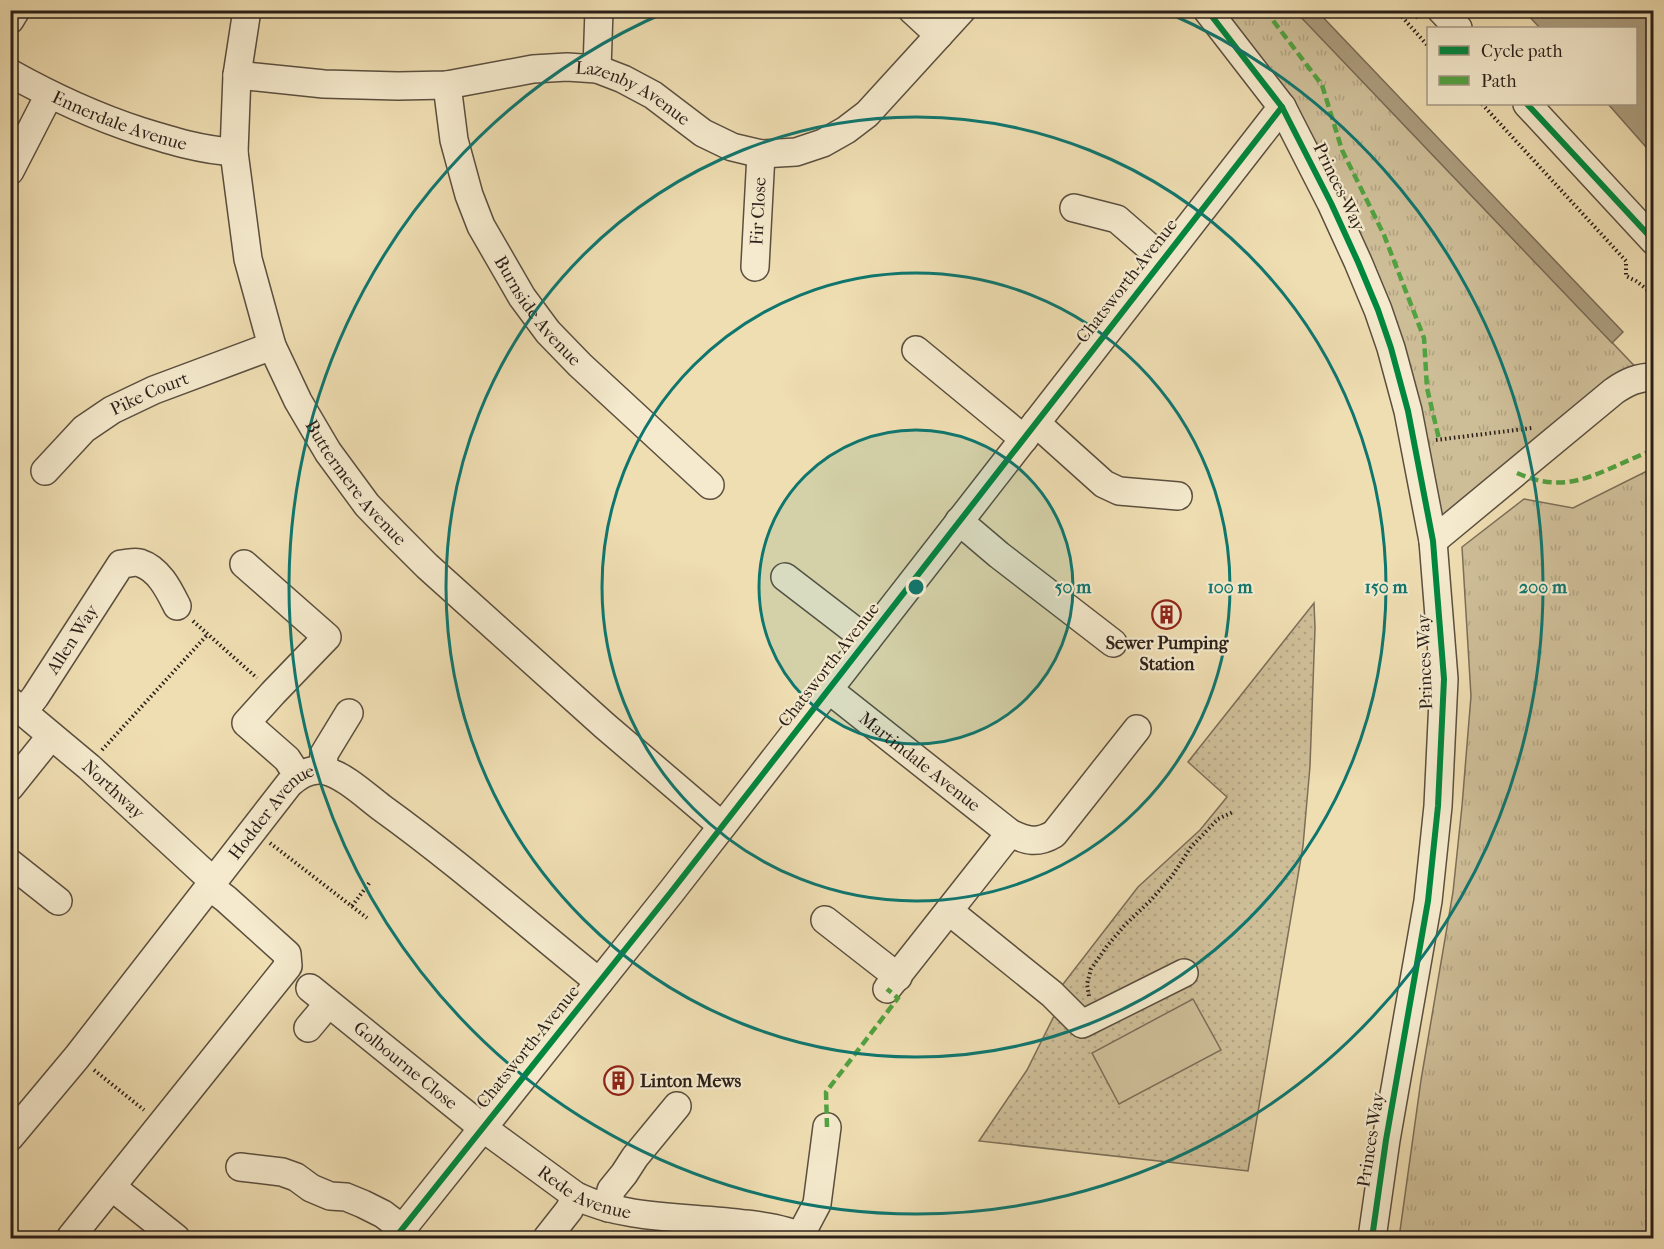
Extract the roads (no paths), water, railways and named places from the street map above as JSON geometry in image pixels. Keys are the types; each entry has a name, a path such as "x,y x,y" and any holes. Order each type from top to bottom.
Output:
{"street":[{"path":"10,20 16,10"},
{"name":"Buttermere Avenue","path":"247,10 237,75 234,152 248,259 272,346 298,401 328,452 367,505 395,534 478,613 722,826"},
{"path":"597,69 599,10"},
{"path":"912,10 939,35"},
{"name":"Lazenby Avenue","path":"237,75 353,86 447,85 533,69 567,67 597,69 653,94 703,133 732,147 761,154 796,152 823,143 846,130 867,114 962,10"},
{"name":"Princes Way","path":"1207,10 1282,107 1331,202 1378,310 1393,358 1414,442 1433,541 1444,679 1438,806 1428,901 1371,1239"},
{"path":"1442,10 1457,27"},
{"name":"Ennerdale Avenue","path":"10,74 76,108 124,126 180,144 211,151 234,152"},
{"name":"Burnside Avenue","path":"447,85 454,140 469,195 481,226 522,297 548,332 710,485"},
{"path":"10,171 49,95"},
{"path":"1528,105 1653,241"},
{"name":"Chatsworth Avenue","path":"399,1234 722,826 1282,107"},
{"name":"Fir Close","path":"755,267 761,154"},
{"path":"1074,208 1117,219 1163,259"},
{"name":"Pike Court","path":"45,471 84,429 112,410 154,390 272,346"},
{"path":"916,350 1104,484 1119,491 1178,496"},
{"path":"1433,541 1614,391 1629,381 1653,377"},
{"path":"959,521 999,555 1113,643"},
{"name":"Allen Way","path":"17,706 35,697 121,564 139,562 153,571 168,588 177,606"},
{"path":"244,564 327,637 246,723 287,759 311,773 349,713"},
{"path":"785,577 867,640"},
{"name":"Martindale Avenue","path":"828,689 1010,834 1024,840 1045,840 1054,834 1137,729"},
{"name":"Northway","path":"17,706 88,767 287,954 288,966 71,1239"},
{"path":"10,786 51,736"},
{"name":"Hodder Avenue","path":"10,1137 77,1057 289,784 311,773 338,775 412,830 599,982"},
{"path":"825,920 892,983 1010,834"},
{"path":"10,863 58,901"},
{"path":"950,911 1052,994 1082,1024 1184,973"},
{"name":"Golbourne Close","path":"308,1028 319,996 483,1128"},
{"path":"608,1208 611,1190 634,1157 677,1106"},
{"path":"802,1237 817,1204 827,1127"},
{"name":"Rede Avenue","path":"483,1128 576,1196 591,1203 670,1228 749,1224 802,1237"},
{"path":"240,1167 282,1172 330,1196 346,1197 363,1204 383,1214 399,1234"},
{"path":"112,1187 176,1239"},
{"path":"547,1239 569,1210 576,1196"}],"place":[{"name":"Sewer Pumping Station","path":"1167,614"},
{"name":"Linton Mews","path":"619,1081"}]}
